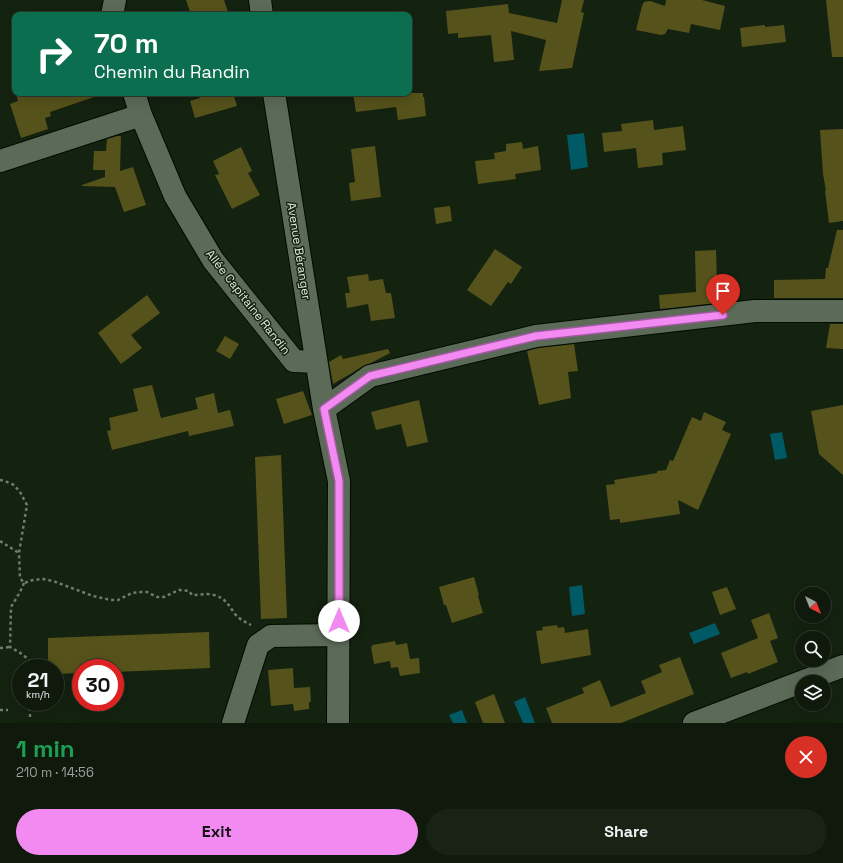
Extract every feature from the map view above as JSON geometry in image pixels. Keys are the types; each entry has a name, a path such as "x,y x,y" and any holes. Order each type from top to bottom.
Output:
{"street":[{"path":"113,12 115,0"},
{"path":"260,0 262,12"},
{"name":"Allée Capitaine Randin","path":"135,96 141,115 175,196 213,260 294,361 316,362"},
{"name":"Avenue Béranger","path":"274,96 316,362 339,481 338,723"},
{"path":"0,161 141,115"},
{"path":"324,409 370,376 536,336 755,311 843,311"},
{"path":"233,723 258,645 271,636 339,635"},
{"path":"694,723 843,666"}],"path":[{"path":"0,480 14,485 20,492 27,505 19,553 20,578 24,583"},
{"path":"0,541 19,553"},
{"path":"24,583 43,579 53,581 93,596 111,600 118,600 132,593 141,592 147,592 157,597 164,597 179,590 189,591 192,595 215,595 228,604 236,615 243,621 271,636"},
{"path":"10,647 11,607 24,583"},
{"path":"0,648 10,647 28,659"},
{"path":"0,710 8,710"},
{"path":"30,711 30,719"}],"water":[{"path":"584,133 588,167 571,170 567,135"},
{"path":"782,432 787,458 775,460 770,434"},
{"path":"582,585 585,614 572,616 569,587"},
{"path":"715,623 720,634 694,644 689,633"},
{"path":"525,697 535,723 523,723 514,702"},
{"path":"462,710 467,723 453,723 449,715"}],"building":[{"path":"186,0 224,0 228,12 190,12"},
{"path":"562,0 584,0 581,12 584,13 572,68 539,71 546,40 511,31 514,60 494,62 491,35 458,38 458,33 448,34 446,11 508,4 509,13 557,23"},
{"path":"666,0 702,0 725,6 720,30 691,24 689,33 668,29 665,34 661,35 636,30 644,2 650,1 665,6"},
{"path":"826,0 843,0 843,57 832,57"},
{"path":"765,25 765,27 784,25 786,42 742,47 740,28"},
{"path":"412,93 423,93 426,116 398,120 396,107 356,112 353,96 412,96"},
{"path":"17,96 97,96 50,112 51,116 45,118 48,129 21,138 10,104 18,101"},
{"path":"199,96 234,96 237,106 195,118 190,101 200,98"},
{"path":"653,120 654,130 683,126 686,150 662,153 663,165 638,168 636,148 604,152 602,133 622,131 621,124"},
{"path":"843,129 843,221 829,223 823,174 820,130"},
{"path":"121,136 120,171 133,167 146,205 124,212 115,187 82,186 105,177 105,170 93,170 94,151 106,151 107,139"},
{"path":"522,142 523,149 538,146 541,170 515,174 516,179 478,184 475,161 495,159 494,153 506,151 506,144"},
{"path":"375,146 381,197 351,201 349,183 355,182 351,149"},
{"path":"241,147 252,171 248,173 260,195 232,209 215,175 219,174 213,161"},
{"path":"450,206 452,221 436,224 434,208"},
{"path":"837,230 843,230 843,298 774,298 774,280 825,279 826,268 828,268"},
{"path":"495,249 522,267 511,284 508,282 491,306 467,290"},
{"path":"716,250 717,283 735,282 736,301 660,309 659,295 696,292 695,251"},
{"path":"368,274 369,281 383,279 386,293 391,293 395,318 371,321 368,304 347,308 345,293 350,293 347,277"},
{"path":"147,295 160,313 131,335 142,348 121,364 98,333"},
{"path":"830,324 843,324 843,349 826,348"},
{"path":"225,336 239,344 230,359 216,351"},
{"path":"574,344 578,371 568,372 571,398 539,405 527,351 538,348"},
{"path":"388,349 390,353 363,366 333,384 329,362 341,355 343,359"},
{"path":"152,385 161,418 198,409 195,398 214,393 218,413 230,410 234,426 189,436 188,431 112,450 107,431 111,430 109,418 138,411 133,389"},
{"path":"303,391 312,415 284,424 276,399"},
{"path":"419,400 428,442 407,447 401,424 376,430 371,412"},
{"path":"843,405 843,475 819,454 811,411"},
{"path":"704,412 726,422 722,430 731,434 698,510 678,500 680,514 620,523 620,519 610,520 606,485 615,484 614,480 657,473 657,471 666,470 670,460 673,461 692,417 701,421"},
{"path":"281,455 287,618 261,619 255,457"},
{"path":"474,577 483,613 452,623 446,605 444,605 439,587"},
{"path":"727,587 736,609 720,615 712,592"},
{"path":"769,613 778,638 770,641 778,662 748,674 747,672 731,678 721,653 758,638 751,620"},
{"path":"557,625 558,628 564,627 565,633 588,629 591,655 541,664 536,631 543,630 542,627"},
{"path":"209,632 210,668 124,672 124,659 72,659 72,673 64,674 64,659 48,659 48,638"},
{"path":"395,641 396,645 407,643 410,659 419,658 420,673 400,676 398,667 391,668 390,661 374,664 371,647 372,645"},
{"path":"680,657 694,694 621,723 552,723 546,708 584,693 582,688 600,680 611,707 646,693 641,681 662,672 659,665"},
{"path":"293,668 294,688 310,687 311,702 309,702 309,709 294,711 293,704 271,706 268,670"},
{"path":"494,694 505,723 483,723 475,702"}],"route":[{"path":"339,621 339,481 324,409 370,376 536,336 723,315"}]}
